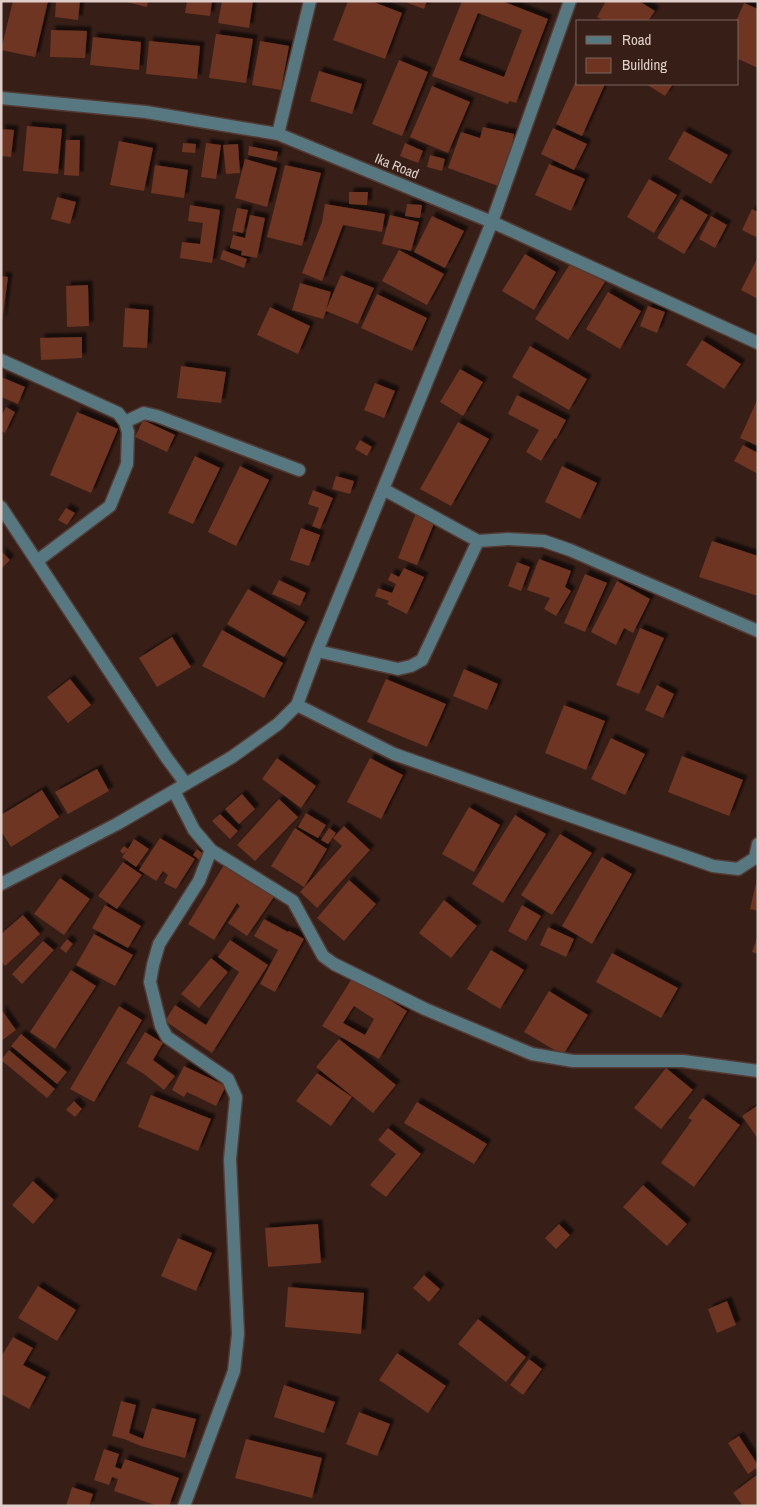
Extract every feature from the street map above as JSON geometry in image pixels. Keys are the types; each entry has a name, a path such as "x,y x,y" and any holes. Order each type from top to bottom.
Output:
{"street":[{"path":"278,134 310,1"},
{"path":"1,884 117,824 232,757 278,724 297,705 317,651 492,222 570,1"},
{"name":"Ika Road","path":"1,98 146,112 278,134 492,222 758,342"},
{"path":"1,360 118,413 125,422 128,432 127,464 110,506 37,561"},
{"path":"125,422 144,413 157,416 299,470"},
{"path":"383,489 478,541 508,538 544,541 570,550 758,631"},
{"path":"1,507 166,757 186,784"},
{"path":"317,651 398,668 411,666 422,660 478,541"},
{"path":"297,705 394,754 713,866 738,869 755,858 758,844"},
{"path":"174,790 194,830 211,850 293,902 323,956 334,964 425,1009 532,1054 573,1062 683,1061 758,1071"},
{"path":"184,1506 234,1371 238,1334 230,1159 236,1097 228,1079 167,1037 161,1026 150,982 159,944 199,881 211,850"}],"building":[{"path":"13,1 48,1 35,57 1,50"},
{"path":"56,1 80,1 78,20 55,17"},
{"path":"122,1 148,1 147,7"},
{"path":"187,1 212,1 210,16 185,13"},
{"path":"222,1 253,1 249,28 218,23"},
{"path":"348,1 371,1 402,13 385,59 333,40"},
{"path":"402,1 427,1 424,9"},
{"path":"462,1 502,1 548,19 516,103 509,101 508,104 432,76","holes":["478,13 522,30 504,77 459,60"]},
{"path":"606,1 639,1 655,11 649,20 602,20 597,17"},
{"path":"744,3 758,9 758,68 739,59 739,20 736,20"},
{"path":"51,30 87,31 85,58 50,57"},
{"path":"216,34 253,39 246,83 209,78"},
{"path":"93,37 141,42 139,70 90,65"},
{"path":"149,41 200,46 197,79 146,74"},
{"path":"260,41 289,46 281,90 252,85"},
{"path":"399,60 428,72 402,136 372,124"},
{"path":"319,71 362,84 352,114 310,101"},
{"path":"576,80 576,85 605,85 582,136 556,124"},
{"path":"648,85 672,85 665,96"},
{"path":"432,86 470,102 448,153 410,137"},
{"path":"27,126 62,129 58,174 23,171"},
{"path":"483,127 514,134 511,150 498,186 448,168 461,132 480,138"},
{"path":"553,128 587,144 574,170 541,154"},
{"path":"1,129 14,130 11,157 1,156"},
{"path":"684,131 728,155 711,184 668,159"},
{"path":"66,140 80,140 79,176 64,175"},
{"path":"119,141 153,148 144,191 110,185"},
{"path":"183,143 196,144 195,153 182,152"},
{"path":"206,143 221,145 216,179 201,177"},
{"path":"405,143 423,151 418,163 400,156"},
{"path":"238,144 240,173 226,174 223,145"},
{"path":"249,146 278,152 276,161 248,155"},
{"path":"430,155 445,159 442,171 427,167"},
{"path":"245,159 277,168 267,207 235,198"},
{"path":"549,164 585,179 571,211 535,195"},
{"path":"155,165 188,170 184,198 151,193"},
{"path":"285,165 321,173 302,246 267,237"},
{"path":"649,179 677,195 654,233 627,217"},
{"path":"349,192 368,192 367,205 349,204"},
{"path":"57,197 76,202 70,224 51,219"},
{"path":"681,199 708,215 684,254 657,238"},
{"path":"325,204 385,214 382,232 343,225 322,281 302,273 322,222"},
{"path":"407,204 422,205 420,218 405,216"},
{"path":"190,205 220,210 212,263 180,258 182,242 200,244 203,223 188,221"},
{"path":"237,208 248,210 243,233 232,231"},
{"path":"752,209 758,212 758,238 742,230"},
{"path":"250,215 265,218 257,258 241,255 242,251 230,248 233,235 245,238"},
{"path":"390,215 419,222 411,251 382,244"},
{"path":"432,216 464,231 445,268 414,252"},
{"path":"711,216 727,225 715,248 699,239"},
{"path":"223,250 247,259 244,268 220,259"},
{"path":"399,250 444,274 427,305 382,281"},
{"path":"525,254 556,272 534,310 502,291"},
{"path":"758,257 758,299 741,290"},
{"path":"572,261 605,282 568,340 535,319"},
{"path":"341,275 374,288 358,324 326,311 323,319 292,310 300,283 331,292 326,310"},
{"path":"1,276 8,277 2,322 1,321"},
{"path":"88,285 89,326 67,327 66,286"},
{"path":"608,292 641,311 620,349 586,329"},
{"path":"377,294 427,318 412,351 361,328"},
{"path":"648,306 665,312 657,333 640,326"},
{"path":"270,307 310,326 298,354 257,335"},
{"path":"125,308 149,310 147,348 123,347"},
{"path":"82,337 82,358 41,360 40,338"},
{"path":"702,340 741,364 724,389 686,365"},
{"path":"530,346 587,379 569,410 512,377"},
{"path":"181,366 226,372 221,403 177,398"},
{"path":"460,369 483,382 463,416 440,402"},
{"path":"1,377 25,387 18,404 1,397"},
{"path":"375,383 395,391 384,418 364,410"},
{"path":"517,395 566,420 541,461 526,452 539,430 508,414"},
{"path":"758,398 758,446 740,438"},
{"path":"6,407 15,412 5,433 1,431 1,416"},
{"path":"77,412 118,429 91,493 50,475"},
{"path":"143,420 175,435 167,452 135,437"},
{"path":"458,422 489,439 451,506 420,489"},
{"path":"360,440 372,447 367,456 355,449"},
{"path":"743,445 758,453 758,474 734,461"},
{"path":"195,456 220,468 193,524 168,513"},
{"path":"240,466 269,480 236,546 208,532"},
{"path":"562,466 597,483 580,519 545,502"},
{"path":"336,476 354,481 350,494 332,489"},
{"path":"313,490 333,498 320,529 312,526 319,508 308,504"},
{"path":"66,508 75,513 67,525 58,520"},
{"path":"416,513 435,521 417,565 398,558"},
{"path":"301,528 320,535 309,566 290,560"},
{"path":"712,541 758,556 758,596 699,577"},
{"path":"1,551 10,560 1,569"},
{"path":"539,559 571,571 565,587 571,591 556,616 544,609 550,598 527,590"},
{"path":"517,562 530,567 521,591 508,586"},
{"path":"404,568 424,577 407,614 387,604 389,601 375,596 378,588 392,593 396,584 388,580 391,573 399,577"},
{"path":"585,574 607,583 585,632 564,623"},
{"path":"279,580 306,593 300,606 272,594"},
{"path":"617,581 650,599 633,633 624,628 616,645 591,632"},
{"path":"248,589 305,622 284,657 227,624"},
{"path":"640,628 664,638 639,694 616,685"},
{"path":"222,630 283,663 264,698 202,666"},
{"path":"172,637 191,667 157,687 139,658"},
{"path":"464,669 498,684 487,710 453,696"},
{"path":"70,679 91,705 68,723 47,697"},
{"path":"386,679 446,704 427,747 367,722"},
{"path":"657,685 674,694 663,718 645,710"},
{"path":"564,705 605,721 586,770 545,753"},
{"path":"611,738 645,754 625,795 591,779"},
{"path":"682,756 743,780 729,816 668,792"},
{"path":"277,758 316,786 301,808 262,779"},
{"path":"370,758 403,775 381,819 347,802"},
{"path":"97,769 109,791 68,814 55,792"},
{"path":"42,790 59,817 11,847 1,831 1,815"},
{"path":"242,794 255,809 239,824 225,809"},
{"path":"279,799 298,817 255,861 237,845"},
{"path":"469,807 500,825 474,872 442,854"},
{"path":"306,813 326,825 318,838 298,827"},
{"path":"220,814 238,831 230,839 212,821"},
{"path":"515,815 546,834 503,903 472,884"},
{"path":"344,826 370,850 317,908 300,892 342,846 333,838"},
{"path":"295,828 327,849 304,887 271,866"},
{"path":"329,828 336,833 328,844 321,840"},
{"path":"560,834 592,853 552,915 521,895"},
{"path":"160,838 195,859 176,889 164,883 168,875 163,871 156,881 139,870"},
{"path":"134,839 149,849 136,867 122,857 127,850 123,854 120,851 124,846 128,849"},
{"path":"197,849 205,855 201,861 193,855"},
{"path":"602,857 632,874 592,944 562,926"},
{"path":"123,862 142,875 117,909 98,896"},
{"path":"224,865 274,897 247,936 228,923 240,906 237,903 214,940 188,924"},
{"path":"60,878 90,899 64,935 34,914"},
{"path":"349,880 376,904 344,941 317,918"},
{"path":"758,880 758,911 750,909"},
{"path":"444,900 477,926 451,958 419,933"},
{"path":"105,905 141,926 128,948 92,928"},
{"path":"522,905 541,916 526,941 508,931"},
{"path":"23,915 40,934 5,966 1,961 1,934"},
{"path":"264,919 304,939 275,992 260,984 278,950 254,936"},
{"path":"548,927 574,939 566,957 540,945"},
{"path":"94,934 133,955 115,986 76,965"},
{"path":"758,935 758,954 752,952"},
{"path":"67,939 73,944 66,953 60,948"},
{"path":"230,940 268,965 212,1053 165,1021 175,1005 206,1025 239,972 218,957"},
{"path":"43,941 54,950 22,984 12,974"},
{"path":"491,950 524,970 500,1009 467,989"},
{"path":"612,953 678,988 661,1018 596,982"},
{"path":"211,958 228,972 199,1008 181,994"},
{"path":"71,970 96,986 55,1049 30,1032"},
{"path":"353,977 407,1011 379,1059 322,1026","holes":["354,1006 374,1019 365,1035 343,1023"]},
{"path":"549,991 588,1015 563,1055 524,1032"},
{"path":"119,1006 142,1020 94,1102 70,1089"},
{"path":"1,1009 16,1030 1,1041"},
{"path":"145,1032 163,1043 153,1060 175,1076 164,1090 126,1063"},
{"path":"21,1034 67,1072 57,1084 11,1046"},
{"path":"339,1039 396,1085 373,1113 316,1067"},
{"path":"9,1050 55,1089 47,1098 1,1060"},
{"path":"184,1066 226,1086 216,1106 187,1092 184,1097 172,1090"},
{"path":"666,1068 693,1090 661,1129 634,1108"},
{"path":"317,1073 352,1097 331,1126 296,1101"},
{"path":"151,1095 211,1119 198,1151 138,1127"},
{"path":"703,1098 740,1125 694,1187 661,1163 692,1120 688,1118"},
{"path":"74,1101 82,1109 75,1117 66,1110"},
{"path":"417,1102 487,1144 474,1164 404,1123"},
{"path":"758,1105 758,1139 742,1116"},
{"path":"388,1128 421,1154 386,1197 370,1185 396,1154 378,1140"},
{"path":"33,1181 54,1200 33,1224 12,1205"},
{"path":"643,1185 687,1224 667,1246 623,1207"},
{"path":"318,1224 321,1263 268,1267 265,1228"},
{"path":"559,1224 570,1235 556,1249 545,1238"},
{"path":"178,1238 212,1253 196,1291 161,1276"},
{"path":"424,1275 440,1289 429,1302 413,1288"},
{"path":"38,1286 76,1310 57,1341 18,1318"},
{"path":"288,1287 364,1293 361,1334 285,1327"},
{"path":"727,1301 736,1325 717,1333 708,1309"},
{"path":"478,1319 526,1357 506,1382 458,1344"},
{"path":"13,1337 33,1348 23,1365 46,1377 29,1409 1,1394 1,1357"},
{"path":"397,1353 446,1386 428,1413 379,1380"},
{"path":"529,1359 542,1369 523,1395 510,1385"},
{"path":"284,1385 335,1402 324,1433 274,1417"},
{"path":"121,1401 136,1405 129,1433 143,1439 152,1408 196,1419 185,1458 112,1436"},
{"path":"359,1412 390,1424 377,1456 346,1444"},
{"path":"739,1436 758,1465 748,1474 728,1443"},
{"path":"246,1439 322,1458 312,1498 235,1478"},
{"path":"104,1449 119,1454 115,1467 121,1469 125,1459 179,1478 169,1506 158,1506 114,1491 118,1479 112,1477 109,1485 94,1480"},
{"path":"758,1474 758,1506 743,1506 733,1493"},
{"path":"72,1487 93,1494 89,1506 66,1506"}]}
